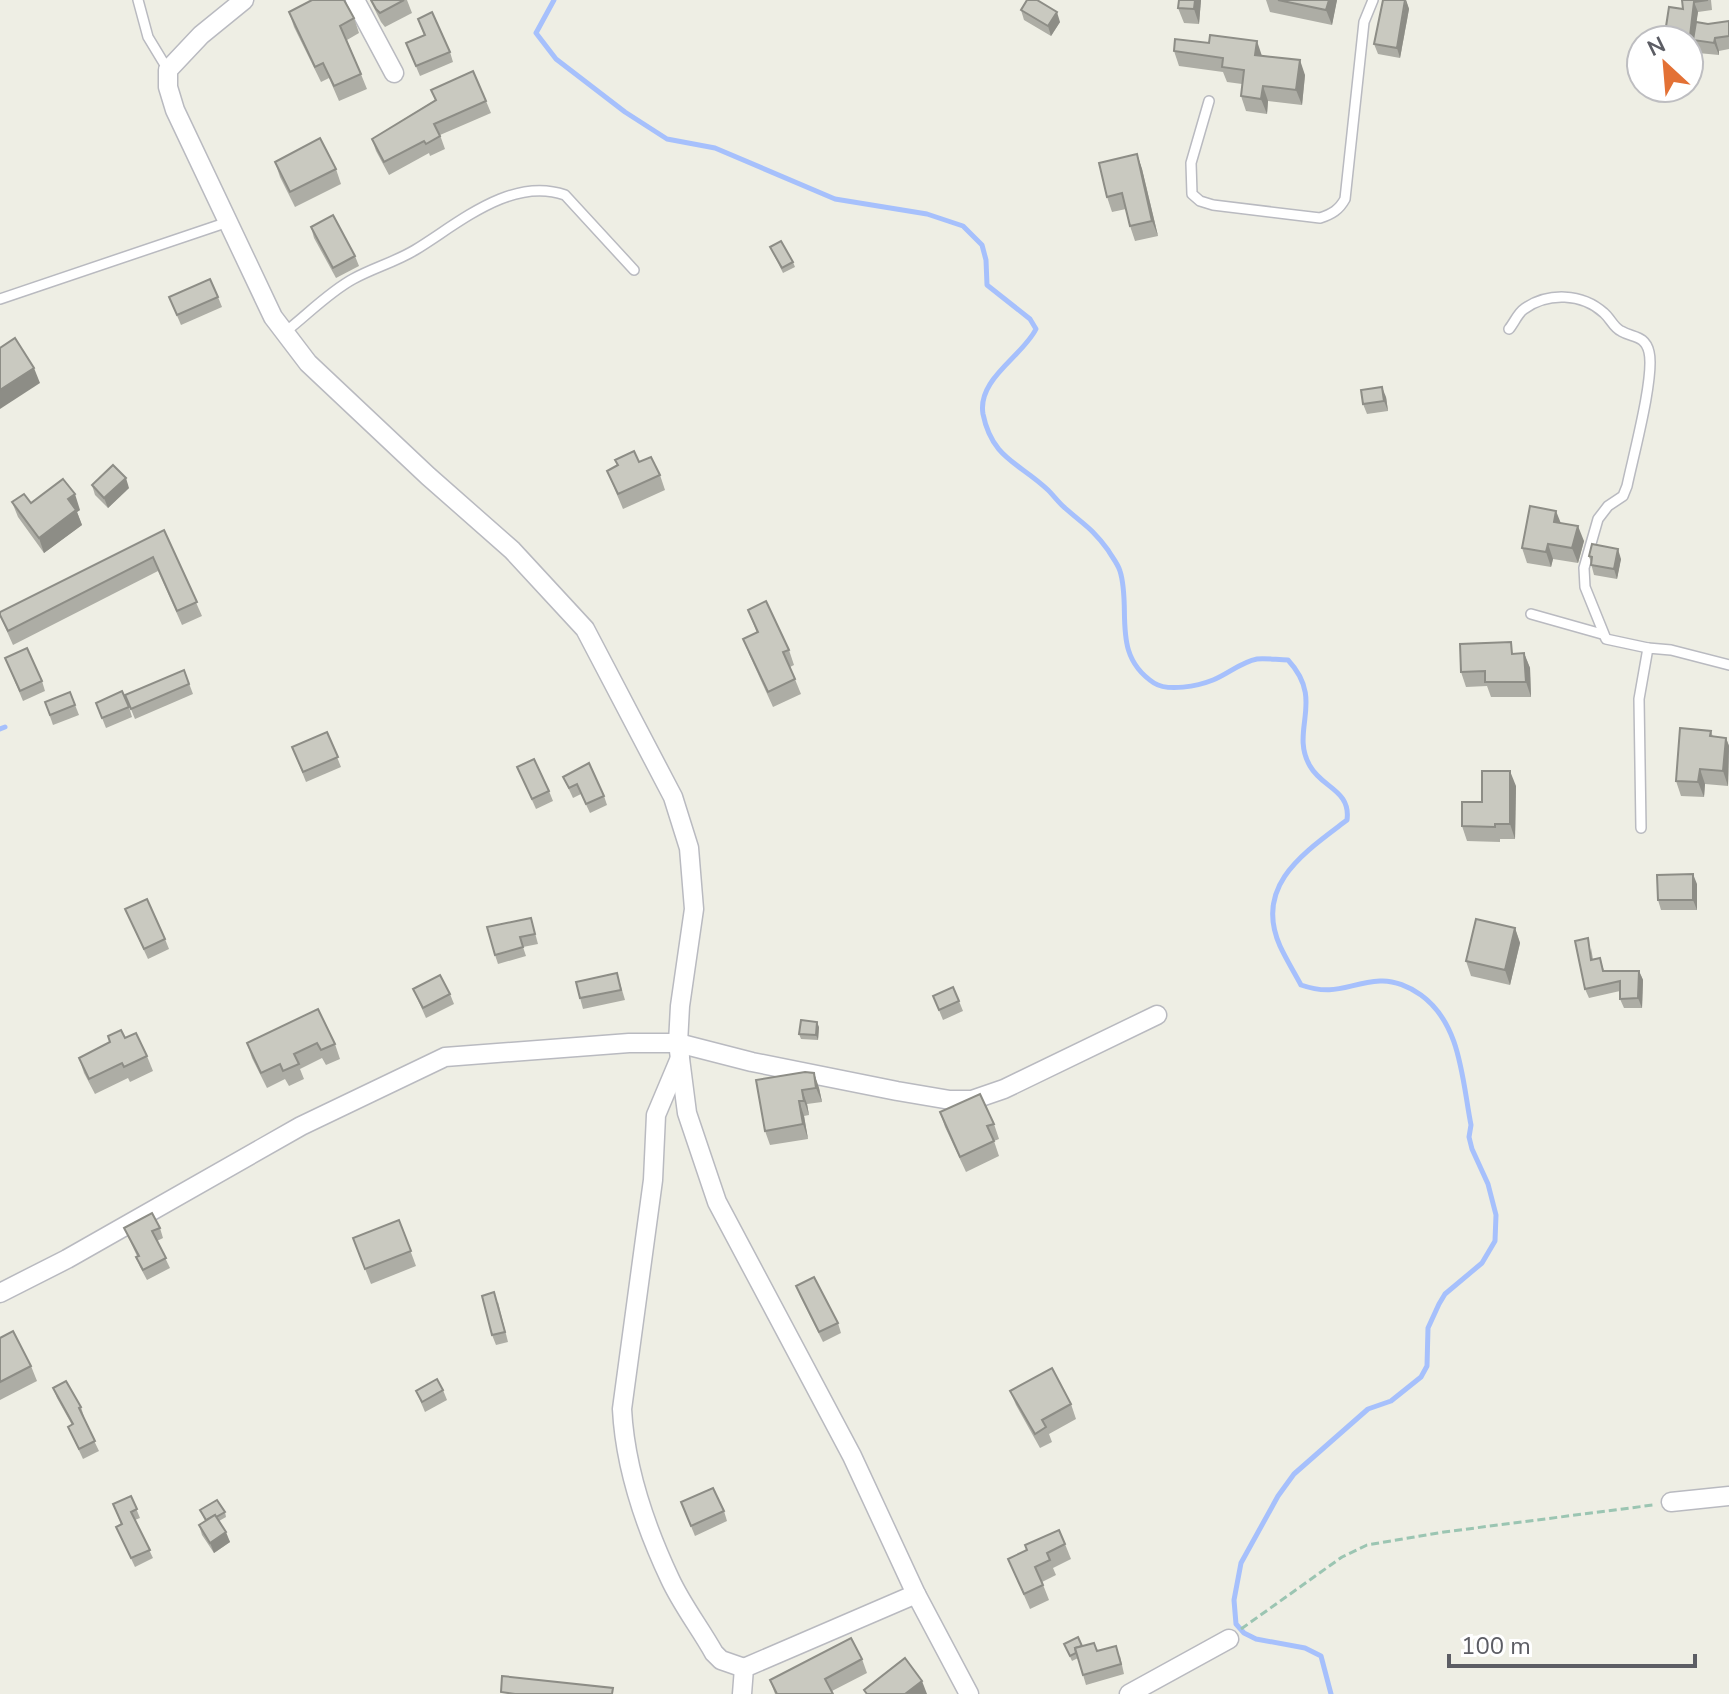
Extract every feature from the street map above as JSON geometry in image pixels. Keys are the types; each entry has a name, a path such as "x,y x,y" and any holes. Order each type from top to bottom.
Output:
{"street":[{"path":"244,0 201,35 168,70 168,87 175,110 273,317 308,363 512,550 585,629 673,797 689,848 694,909 680,1006 680,1049 687,1113 717,1202 852,1456 916,1594 969,1694"},
{"path":"355,0 394,73"},
{"path":"0,1293 301,1126 445,1057 629,1043 680,1049 950,1100 972,1100 1004,1089 1157,1015"},
{"path":"680,1049 656,1115 653,1180 622,1409 627,1462 670,1580 714,1653 721,1660 744,1668 916,1594"},
{"path":"1671,1502 1729,1496"},
{"path":"1129,1694 1229,1639"},
{"path":"742,1694 744,1668"}],"lane":[{"path":"138,0 148,37 168,70"},
{"path":"1209,101 1191,163 1192,194 1200,201 1213,205 1320,218 1331,214 1345,199 1364,22 1373,0"},
{"path":"285,332 350,280 411,252 473,212 523,191 549,190 565,195 634,270"},
{"path":"0,299 229,221"},
{"path":"1509,329 1522,310 1565,296 1586,300 1605,314 1614,327 1637,335 1646,344 1650,370 1627,486 1623,496 1608,506 1598,519 1584,568 1585,587 1602,634"},
{"path":"1531,614 1602,634 1611,642 1671,650 1729,665"},
{"path":"1641,828 1639,699 1648,648"}],"path":[{"path":"1229,1639 1342,1557 1367,1545 1671,1502"}],"building":[{"path":"312,0 344,0 354,18 340,26 361,74 334,86 323,63 315,67 289,12"},
{"path":"371,0 404,0 380,13"},
{"path":"1027,0 1037,0 1057,12 1048,26 1021,10"},
{"path":"1179,0 1195,0 1194,9 1178,8"},
{"path":"1278,0 1329,0 1326,10"},
{"path":"1383,0 1405,0 1397,48 1374,44"},
{"path":"1682,0 1708,0 1694,2 1691,24 1666,24 1669,7 1683,9"},
{"path":"432,12 450,52 416,66 406,43 425,35 418,19"},
{"path":"1729,21 1729,36 1715,38 1714,43 1705,42 1705,24 1696,22"},
{"path":"1210,35 1257,41 1255,55 1300,60 1296,90 1263,86 1261,99 1241,96 1244,70 1222,67 1223,58 1174,51 1175,39 1209,43"},
{"path":"473,71 486,101 434,124 440,136 384,162 372,139 436,100 431,90"},
{"path":"320,138 336,169 290,192 275,162"},
{"path":"1137,154 1152,221 1130,226 1122,193 1107,197 1099,163"},
{"path":"333,215 355,256 333,268 311,227"},
{"path":"781,241 793,262 782,268 770,247"},
{"path":"210,279 218,297 177,315 169,297"},
{"path":"15,338 34,368 0,390 0,348"},
{"path":"1382,387 1384,401 1363,404 1361,390"},
{"path":"634,451 639,462 651,457 660,475 618,494 607,471 618,465 615,460"},
{"path":"113,465 126,478 104,498 92,485"},
{"path":"63,479 75,494 68,499 76,510 39,538 12,502 24,494 31,503"},
{"path":"1530,506 1556,511 1554,522 1578,526 1572,548 1548,544 1546,552 1522,548"},
{"path":"164,530 197,602 177,611 153,557 8,631 0,612"},
{"path":"1592,544 1618,549 1614,569 1591,565 1592,557 1589,556"},
{"path":"766,601 789,650 783,652 795,679 768,692 743,639 758,632 748,610"},
{"path":"1511,642 1512,654 1524,653 1526,682 1485,682 1485,671 1461,672 1460,644"},
{"path":"27,648 42,681 20,691 5,658"},
{"path":"184,670 189,684 131,709 125,695"},
{"path":"122,691 129,707 102,718 96,703"},
{"path":"70,692 75,705 50,715 45,702"},
{"path":"1680,728 1711,731 1710,736 1726,738 1723,771 1700,769 1698,782 1676,781"},
{"path":"327,732 338,757 303,772 292,747"},
{"path":"534,759 549,791 532,799 517,767"},
{"path":"589,763 604,796 586,804 577,784 569,788 563,777"},
{"path":"1482,771 1510,771 1510,824 1462,826 1462,802 1482,802"},
{"path":"1693,874 1693,900 1658,900 1657,875"},
{"path":"147,899 165,939 144,949 125,909"},
{"path":"531,918 535,934 520,937 523,947 495,955 487,927"},
{"path":"1476,919 1515,928 1505,970 1466,961"},
{"path":"1588,938 1591,960 1600,958 1603,971 1639,971 1638,998 1620,999 1620,981 1585,989 1575,941"},
{"path":"617,973 621,990 580,998 576,982"},
{"path":"440,975 450,994 423,1008 413,989"},
{"path":"953,987 959,1001 939,1010 933,996"},
{"path":"318,1009 335,1044 321,1050 317,1043 294,1054 299,1064 283,1071 280,1064 261,1073 247,1043"},
{"path":"801,1020 817,1022 816,1035 799,1034"},
{"path":"121,1030 125,1038 136,1033 147,1056 124,1067 122,1063 89,1079 79,1058 110,1042 108,1036"},
{"path":"814,1073 816,1088 802,1090 804,1101 799,1101 803,1124 765,1131 756,1080"},
{"path":"980,1094 994,1124 987,1126 994,1141 960,1157 940,1112"},
{"path":"152,1213 160,1228 152,1231 166,1258 143,1270 124,1228"},
{"path":"399,1220 411,1251 365,1269 353,1238"},
{"path":"814,1277 838,1323 819,1332 796,1286"},
{"path":"494,1292 505,1332 492,1335 482,1296"},
{"path":"13,1331 31,1366 0,1382 0,1338"},
{"path":"1052,1368 1071,1404 1042,1420 1046,1427 1035,1434 1010,1391"},
{"path":"437,1379 443,1390 422,1402 416,1391"},
{"path":"66,1381 95,1441 79,1449 68,1427 73,1424 53,1388"},
{"path":"713,1488 724,1511 691,1526 681,1502"},
{"path":"131,1496 137,1509 131,1512 150,1550 131,1558 116,1527 122,1524 113,1504"},
{"path":"217,1500 225,1512 206,1520 200,1510"},
{"path":"215,1515 226,1532 210,1543 199,1525"},
{"path":"1059,1530 1065,1544 1047,1553 1050,1560 1035,1567 1043,1585 1024,1594 1008,1559 1027,1550 1025,1545"},
{"path":"1078,1637 1082,1646 1075,1648 1076,1653 1070,1656 1064,1644"},
{"path":"851,1638 862,1659 825,1679 833,1694 777,1694 770,1680"},
{"path":"1094,1643 1097,1651 1116,1646 1121,1664 1083,1675 1075,1648"},
{"path":"905,1658 922,1681 905,1694 867,1694 864,1690"},
{"path":"502,1676 613,1688 612,1694 515,1694 501,1692"}],"waterway":[{"path":"554,0 536,33 556,59 625,112 667,139 715,148 835,199 927,214 963,226 982,245 987,285 1030,319 1036,329 987,390 983,401 987,429 1000,451 1048,490 1092,532 1115,560 1123,586 1127,645 1140,671 1160,686 1175,688 1207,682 1257,659 1288,660 1299,675 1305,689 1305,753 1315,773 1345,802 1347,820 1300,858 1278,888 1273,905 1273,924 1280,946 1301,985 1333,990 1369,982 1391,982 1412,989 1434,1007 1444,1021 1458,1054 1471,1125 1469,1137 1488,1184 1496,1215 1495,1241 1482,1263 1445,1294 1439,1304 1428,1328 1427,1366 1421,1377 1391,1401 1368,1409 1294,1474 1278,1496 1241,1563 1234,1600 1236,1624 1256,1639 1305,1648 1321,1656 1331,1694"},
{"path":"0,729 5,727"}]}
